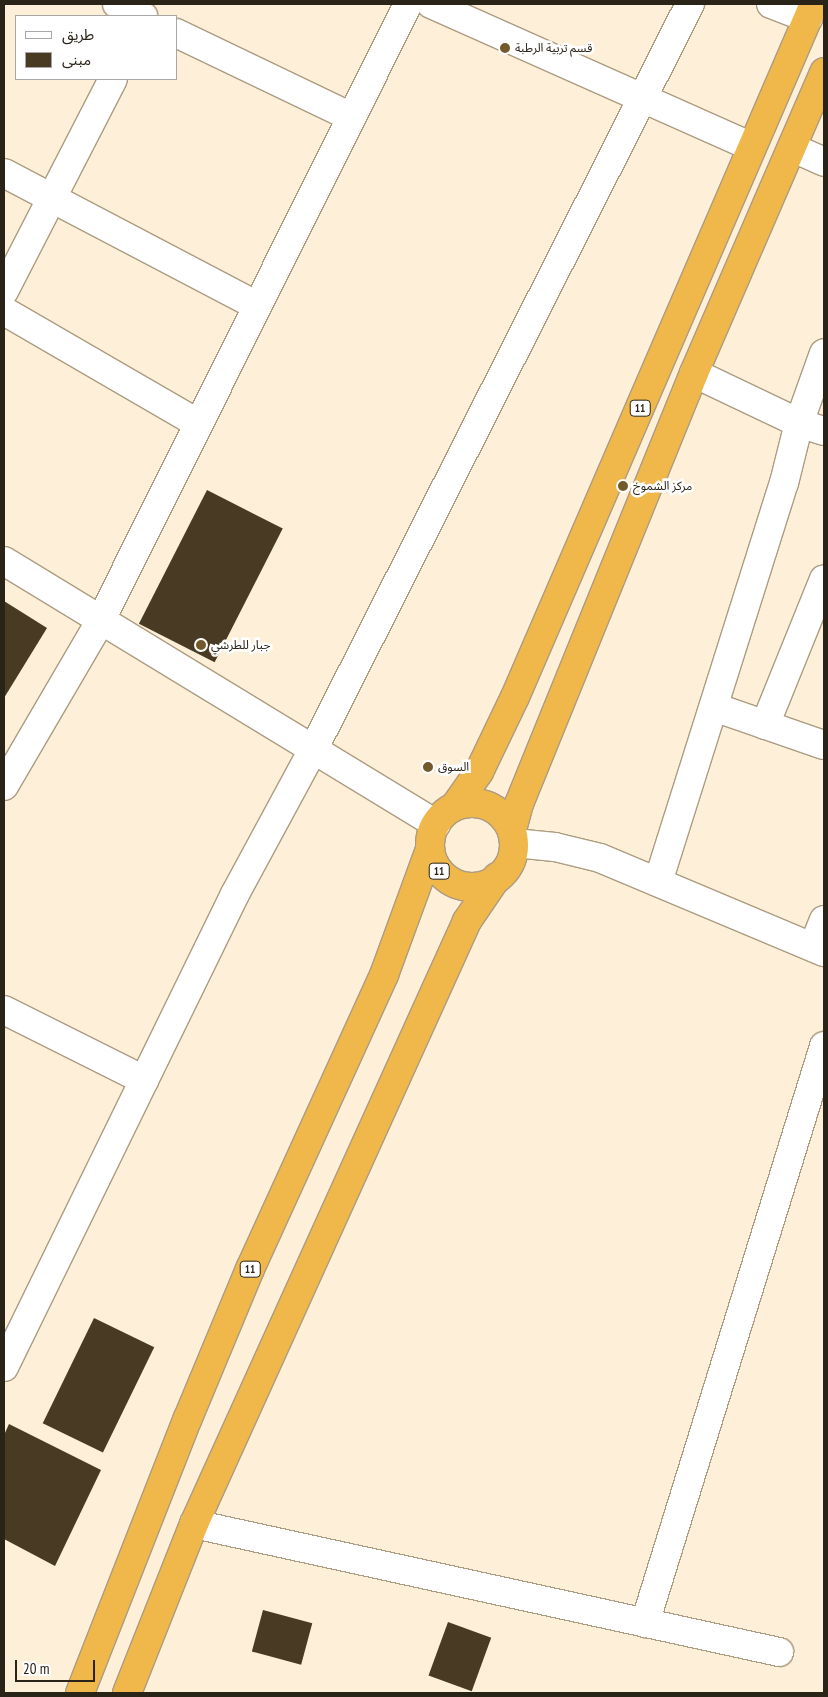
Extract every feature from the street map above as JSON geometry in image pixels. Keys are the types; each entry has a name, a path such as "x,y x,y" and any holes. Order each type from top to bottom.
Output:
{"highway":[{"name":"11","path":"80,1693 188,1418 247,1278 384,975 440,826 478,772 511,705 811,11"},
{"path":"127,1693 194,1524 467,921 497,877 506,868 522,797 694,373 793,148 824,72"},
{"path":"440,826 482,804 494,810 513,837"},
{"name":"11","path":"440,826 440,872 449,880 474,886 497,877"}],"street":[{"path":"117,4 142,15"},
{"path":"145,15 152,4"},
{"path":"4,786 101,620 408,4"},
{"path":"430,4 752,147"},
{"path":"4,1367 235,894 313,750 644,99 690,4"},
{"path":"772,4 811,11"},
{"path":"178,33 351,117"},
{"path":"4,291 112,80"},
{"path":"793,148 824,162"},
{"path":"4,173 50,199 257,306"},
{"path":"4,311 199,424"},
{"path":"658,882 784,483 812,427 824,353"},
{"path":"694,373 812,427"},
{"path":"4,561 440,826"},
{"path":"765,725 824,578"},
{"path":"714,707 824,745"},
{"path":"513,837 578,851 658,882 819,950 824,920"},
{"path":"4,1010 144,1080"},
{"path":"645,1623 824,1046"},
{"path":"194,1524 779,1652"}],"building":[{"path":"207,490 283,529 215,662 139,624"},
{"path":"4,601 47,628 4,698"},
{"path":"94,1318 154,1347 103,1453 43,1423"},
{"path":"9,1424 101,1470 55,1566 4,1539 4,1435"},
{"path":"263,1610 312,1623 301,1665 252,1652"},
{"path":"448,1622 491,1638 472,1691 429,1676"}],"place":[{"name":"قسم تربية الرطبة","path":"505,48"},
{"name":"مركز الشموخ","path":"623,486"},
{"name":"جبار للطرشي","path":"201,645"},
{"name":"السوق","path":"428,767"}]}
